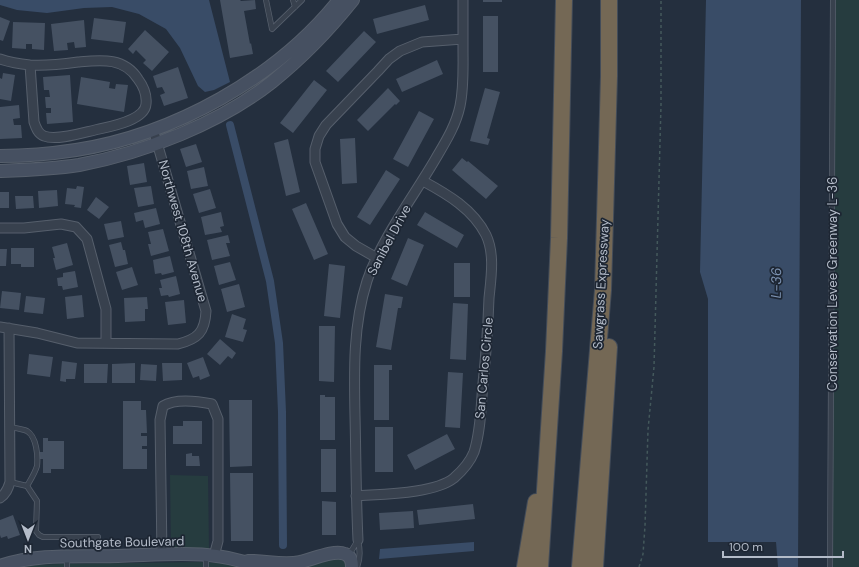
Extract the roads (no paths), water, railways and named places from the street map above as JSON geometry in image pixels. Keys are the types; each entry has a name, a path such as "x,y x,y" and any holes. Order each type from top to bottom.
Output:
{"highway":[{"path":"540,567 554,351 559,238 564,0"},
{"name":"Sawgrass Expressway","path":"580,567 603,290 609,76 609,0"},
{"path":"595,567 609,351 608,323 603,290"},
{"path":"525,567 534,509 547,466"}],"street":[{"path":"0,156 35,155 76,150 118,141 198,111 232,93 264,71 298,42 329,12 338,0"},
{"path":"0,170 35,169 78,165 122,155 204,124 239,104 271,82 308,51 339,18 353,0"},
{"name":"Sanibel Drive","path":"358,540 354,363 356,333 362,298 367,280 395,224 423,181 452,131 460,106 463,80 463,0"},
{"path":"377,258 356,246 345,237 337,224 315,162 315,149 319,136 326,125 389,59 400,51 422,42 463,39"},
{"path":"0,59 30,65 101,60 113,61 126,66 135,74 143,86 147,98 146,108 142,114 134,119 111,126 82,133 55,137 44,136 37,131 34,122 30,65"},
{"name":"Northwest 108th Avenue","path":"106,342 178,344 191,340 200,332 205,323 206,311 153,129"},
{"name":"San Carlos Circle","path":"356,496 404,492 435,487 452,479 465,468 473,454 478,437 487,339 491,270 487,236 477,220 449,195 423,181"},
{"path":"0,228 24,228 61,224 76,227 86,239 106,309 106,342 77,342 38,333 4,328 10,482 8,489 2,497"},
{"path":"162,556 160,420 163,406 168,402 203,402 212,404 218,419 218,541 208,559"},
{"name":"Southgate Boulevard","path":"0,566 36,557 67,562 162,556 286,564 320,556 340,553 345,554"},
{"path":"345,554 350,559 352,567"},
{"name":"Southgate Boulevard","path":"245,562 257,567"}],"lane":[{"path":"266,0 272,29 302,0"},
{"path":"293,0 294,7"},
{"name":"Conservation Levee Greenway L-36","path":"830,567 833,0"},
{"path":"9,427 28,432 34,439 37,465 27,486"},
{"path":"10,482 27,486 37,501 36,531 39,535 43,537 98,538"},
{"path":"345,554 352,550 358,540"},
{"name":"Sanibel Drive","path":"357,567 360,552 358,540"}],"water":[{"path":"0,0 209,0 230,82 214,90 205,92 198,86 180,48 166,29 139,14 112,7 84,8 47,13 17,10 0,5"},
{"name":"L-36","path":"706,0 801,0 798,567 778,567 776,542 708,542 708,299 700,272"},
{"path":"474,542 474,551 379,559 380,549"}],"waterway":[{"path":"230,125 270,281 279,343 282,412 283,545"}]}
